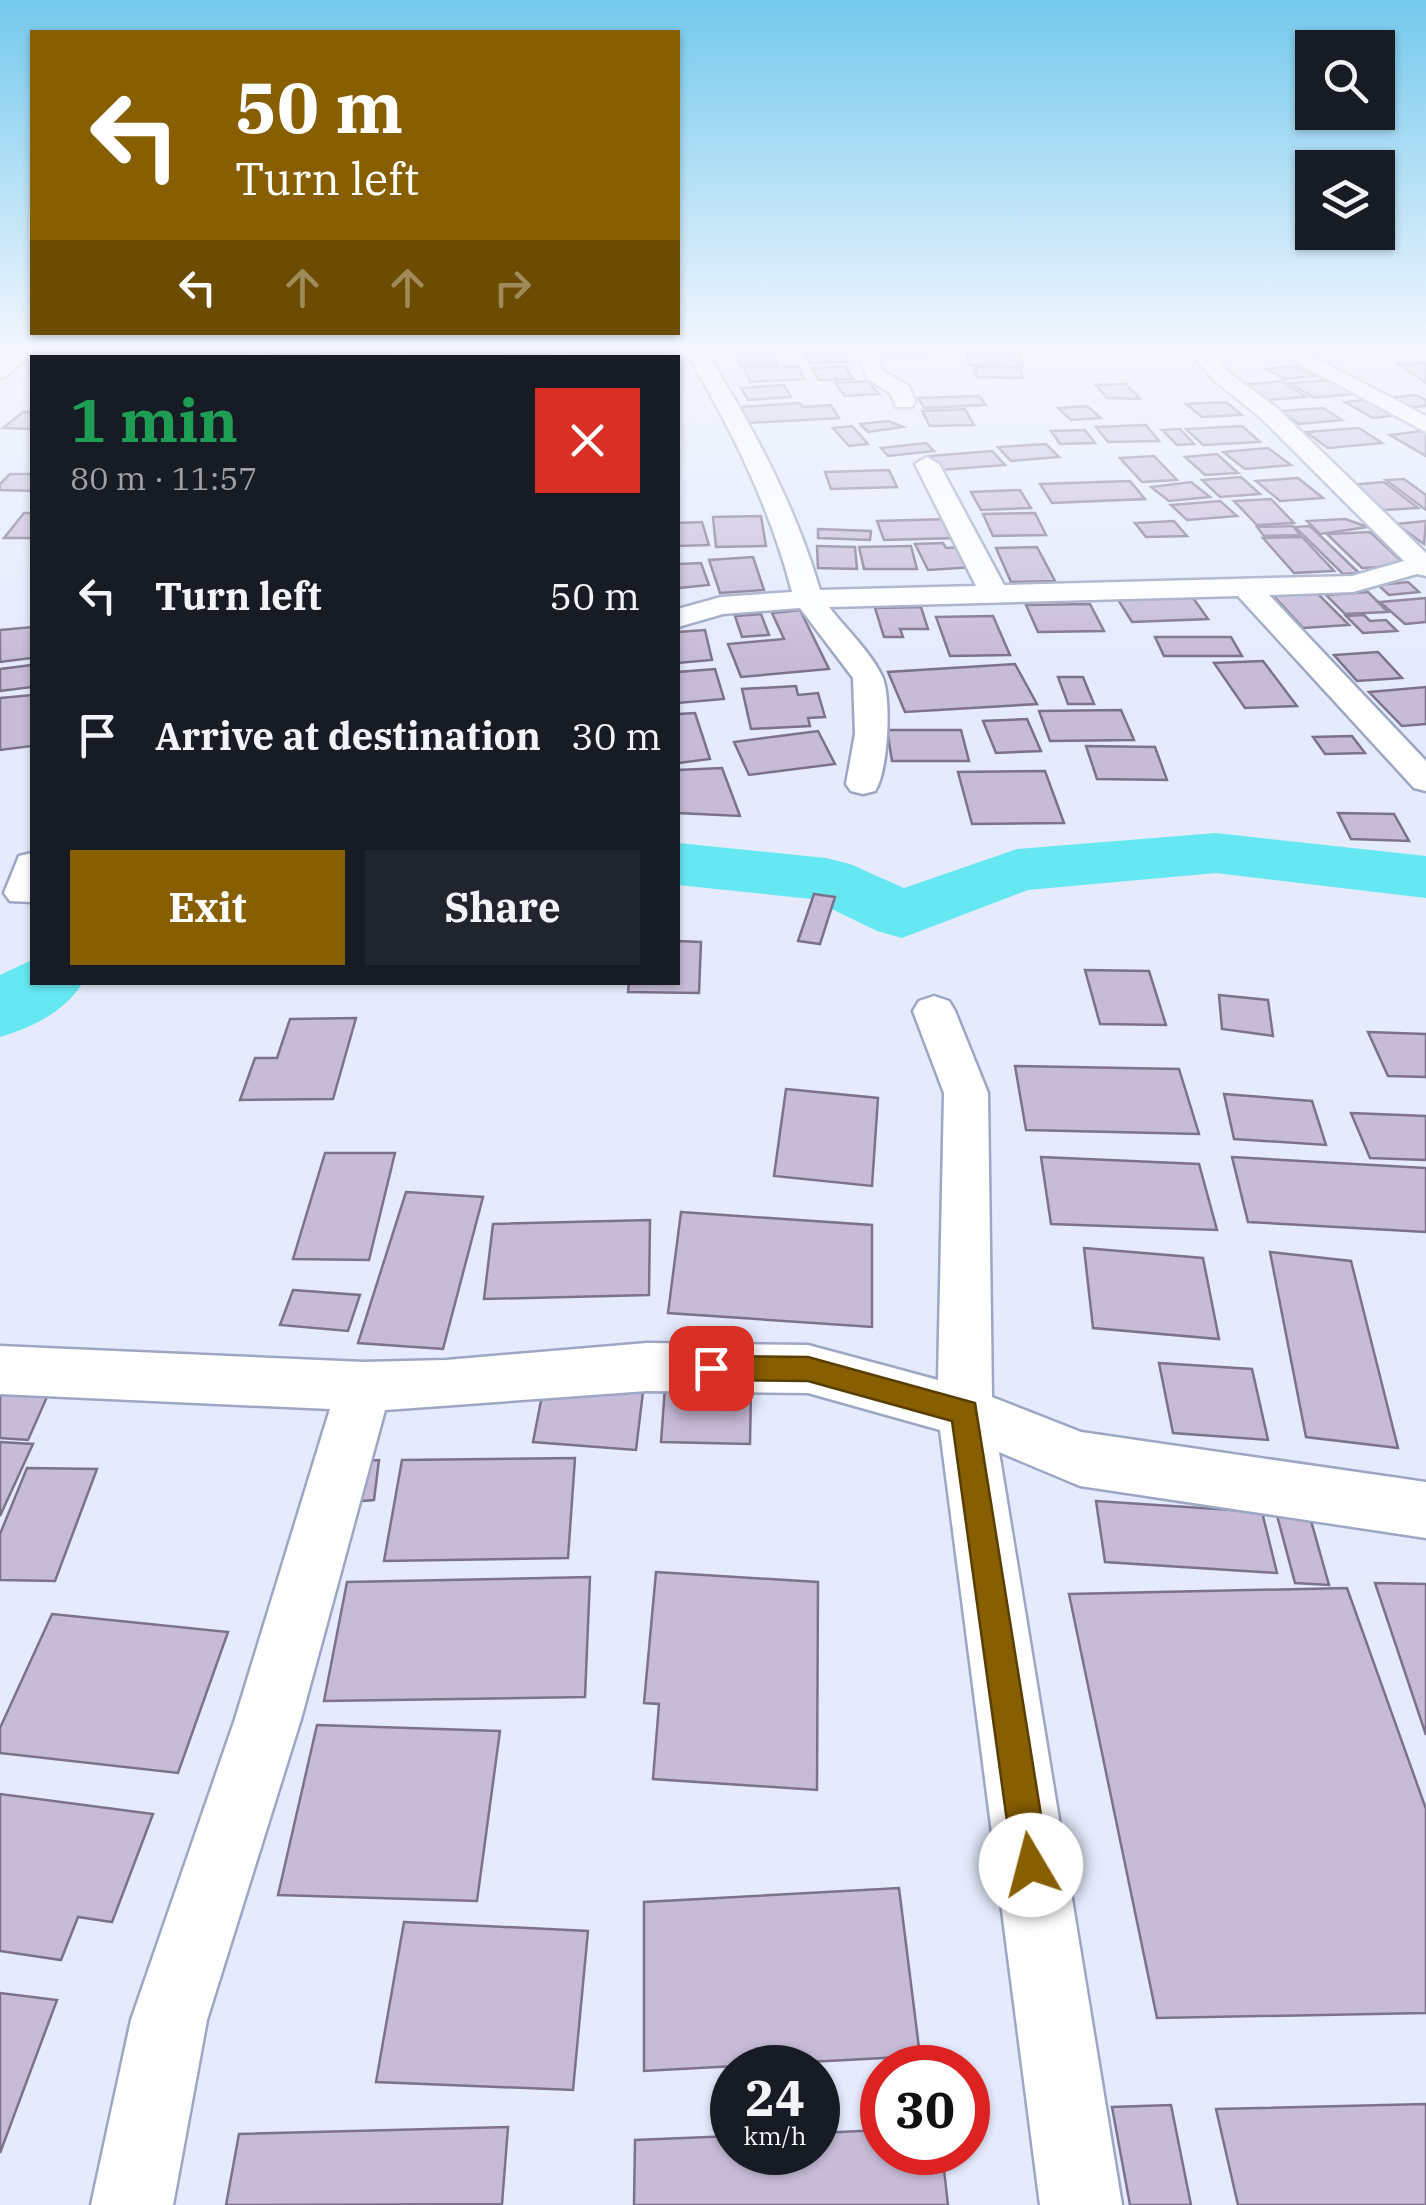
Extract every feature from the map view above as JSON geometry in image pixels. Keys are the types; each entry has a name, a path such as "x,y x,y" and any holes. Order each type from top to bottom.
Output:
{"street":[{"path":"753,451 789,530 808,599 868,678 871,734 863,784"},
{"path":"1307,451 1425,565"},
{"path":"927,464 994,594"},
{"path":"680,617 720,606 808,599 1353,584 1425,565"},
{"path":"1246,588 1426,781"},
{"path":"934,1011 966,1093 965,1412 1081,2205"},
{"path":"0,1370 364,1386 446,1384 647,1367 808,1369 965,1412 1080,1459 1426,1510"},
{"path":"132,2205 169,2020 268,1720 364,1386"}],"building":[{"path":"884,451 934,451 888,456"},
{"path":"992,451 1005,465 940,470 929,456"},
{"path":"1002,451 1053,451 1059,457 1011,461"},
{"path":"1272,451 1291,465 1245,469 1223,452"},
{"path":"1217,454 1238,473 1205,475 1185,457"},
{"path":"1154,456 1177,480 1142,482 1120,458"},
{"path":"889,470 897,487 831,489 825,472"},
{"path":"10,474 30,474 30,491 0,490 0,484"},
{"path":"1241,477 1260,494 1220,497 1202,480"},
{"path":"1298,478 1323,498 1280,501 1256,481"},
{"path":"1404,479 1426,495 1426,510 1386,480"},
{"path":"1130,481 1145,499 1052,503 1040,484"},
{"path":"1191,482 1210,497 1169,501 1151,487"},
{"path":"1384,482 1418,508 1383,510 1349,485"},
{"path":"1020,490 1031,508 981,510 971,492"},
{"path":"1271,499 1294,523 1257,525 1234,501"},
{"path":"1220,501 1237,516 1187,520 1171,505"},
{"path":"24,513 30,513 30,538 4,538"},
{"path":"1035,513 1046,535 993,536 983,514"},
{"path":"761,516 766,546 716,547 713,517"},
{"path":"949,519 958,538 884,540 877,521"},
{"path":"1345,519 1368,527 1320,534 1307,521"},
{"path":"1174,521 1187,536 1146,537 1135,523"},
{"path":"1426,521 1424,544 1396,524"},
{"path":"702,522 709,545 680,546 680,523"},
{"path":"1293,526 1300,535 1264,536 1257,527"},
{"path":"1310,526 1359,573 1343,574 1295,527"},
{"path":"818,529 871,531 870,540 818,538"},
{"path":"1370,532 1407,566 1362,568 1327,534"},
{"path":"1302,537 1334,571 1294,573 1263,538"},
{"path":"943,543 946,548 964,547 976,567 928,570 915,544"},
{"path":"817,546 855,547 857,569 818,568"},
{"path":"911,546 917,569 864,569 859,547"},
{"path":"1037,547 1055,581 1011,582 996,548"},
{"path":"753,557 764,590 720,593 709,560"},
{"path":"701,563 709,585 680,588 680,564"},
{"path":"1408,582 1419,592 1389,595 1378,585"},
{"path":"1315,591 1349,625 1303,628 1271,593"},
{"path":"1368,592 1388,612 1345,614 1326,595"},
{"path":"1191,595 1208,619 1132,622 1117,598"},
{"path":"1426,598 1426,622 1405,624 1380,602"},
{"path":"1090,604 1104,631 1038,632 1026,605"},
{"path":"921,607 928,629 900,629 903,637 884,637 875,608"},
{"path":"800,610 829,669 741,677 728,644 784,639 772,613"},
{"path":"761,614 769,635 742,637 735,616"},
{"path":"1364,615 1370,621 1386,620 1397,631 1363,633 1346,616"},
{"path":"993,616 1010,655 950,656 936,617"},
{"path":"30,627 30,658 0,662 0,630"},
{"path":"705,630 712,660 680,663 680,632"},
{"path":"1155,637 1231,637 1242,656 1164,656"},
{"path":"1378,652 1402,678 1357,681 1334,655"},
{"path":"1263,661 1297,706 1245,708 1214,663"},
{"path":"1015,664 1037,704 905,712 888,672"},
{"path":"30,665 30,687 0,691 0,669"},
{"path":"715,669 724,699 680,703 680,672"},
{"path":"1058,677 1083,677 1094,704 1068,704"},
{"path":"796,686 798,695 818,693 825,717 808,718 810,726 751,729 742,689"},
{"path":"1426,687 1426,724 1402,726 1369,692"},
{"path":"30,695 30,746 0,750 0,698"},
{"path":"1121,710 1134,740 1050,741 1039,711"},
{"path":"695,713 710,759 680,763 680,714"},
{"path":"1027,719 1041,751 996,753 983,721"},
{"path":"887,730 961,730 969,761 892,761"},
{"path":"818,731 835,764 749,775 734,742"},
{"path":"1352,736 1365,753 1325,754 1313,737"},
{"path":"1086,746 1155,747 1167,780 1097,779"},
{"path":"722,768 740,816 680,813 680,770"},
{"path":"1045,771 1064,823 972,824 958,772"},
{"path":"1338,813 1394,814 1409,841 1351,839"},
{"path":"814,894 835,897 820,944 798,941"},
{"path":"680,941 701,942 699,993 628,992 629,985 680,985"},
{"path":"1085,970 1149,971 1166,1025 1100,1024"},
{"path":"1219,995 1268,1000 1273,1036 1222,1029"},
{"path":"356,1018 333,1099 240,1100 255,1058 277,1058 290,1019"},
{"path":"1368,1032 1426,1034 1426,1077 1388,1076"},
{"path":"1015,1066 1179,1069 1199,1134 1026,1130"},
{"path":"786,1089 878,1098 872,1186 774,1176"},
{"path":"1224,1094 1312,1101 1326,1145 1234,1139"},
{"path":"1351,1113 1426,1116 1426,1160 1370,1158"},
{"path":"325,1153 395,1153 369,1260 293,1259"},
{"path":"1041,1157 1199,1164 1217,1230 1051,1224"},
{"path":"1232,1157 1426,1168 1426,1232 1248,1222"},
{"path":"406,1192 483,1197 443,1349 358,1343"},
{"path":"681,1212 872,1225 872,1327 668,1313"},
{"path":"650,1220 649,1295 484,1299 493,1224"},
{"path":"1084,1248 1203,1258 1219,1339 1093,1328"},
{"path":"1270,1252 1351,1261 1398,1448 1306,1437"},
{"path":"293,1290 360,1295 348,1331 280,1325"},
{"path":"1159,1363 1252,1369 1268,1440 1173,1433"},
{"path":"544,1385 643,1392 636,1450 533,1442"},
{"path":"665,1387 751,1389 750,1444 661,1442"},
{"path":"0,1388 50,1390 28,1440 0,1438"},
{"path":"0,1442 33,1444 0,1516"},
{"path":"575,1458 568,1558 384,1561 402,1460"},
{"path":"379,1460 374,1500 337,1503 343,1462"},
{"path":"27,1468 97,1469 55,1581 0,1580 0,1534"},
{"path":"1096,1501 1262,1512 1277,1573 1105,1562"},
{"path":"1275,1508 1308,1510 1329,1585 1295,1583"},
{"path":"656,1572 818,1582 817,1790 653,1779 659,1704 644,1703"},
{"path":"590,1577 585,1697 324,1701 347,1582"},
{"path":"1375,1583 1426,1584 1426,1735"},
{"path":"1347,1588 1426,1809 1426,2013 1157,2018 1069,1594"},
{"path":"52,1614 228,1632 178,1773 0,1753 0,1728"},
{"path":"317,1725 500,1731 477,1901 278,1895"},
{"path":"0,1794 153,1814 112,1922 78,1917 61,1960 0,1951"},
{"path":"899,1888 919,2045 860,2045 860,2059 840,2060 840,2045 710,2045 710,2067 644,2071 644,1902"},
{"path":"404,1922 588,1931 573,2090 376,2082"},
{"path":"0,1993 57,2000 0,2153"},
{"path":"1426,2104 1426,2205 1238,2205 1216,2109"},
{"path":"1171,2105 1191,2205 1130,2205 1112,2107"},
{"path":"508,2127 502,2204 226,2205 239,2134"},
{"path":"860,2131 860,2175 945,2175 948,2205 634,2205 635,2140 710,2137 710,2175 840,2175 840,2132"}],"waterway":[{"path":"680,864 826,879 902,915 1017,870 1216,853 1426,877"},
{"path":"0,1010 41,985"}],"route":[{"path":"711,1368 808,1369 965,1412 1031,1865"}]}
